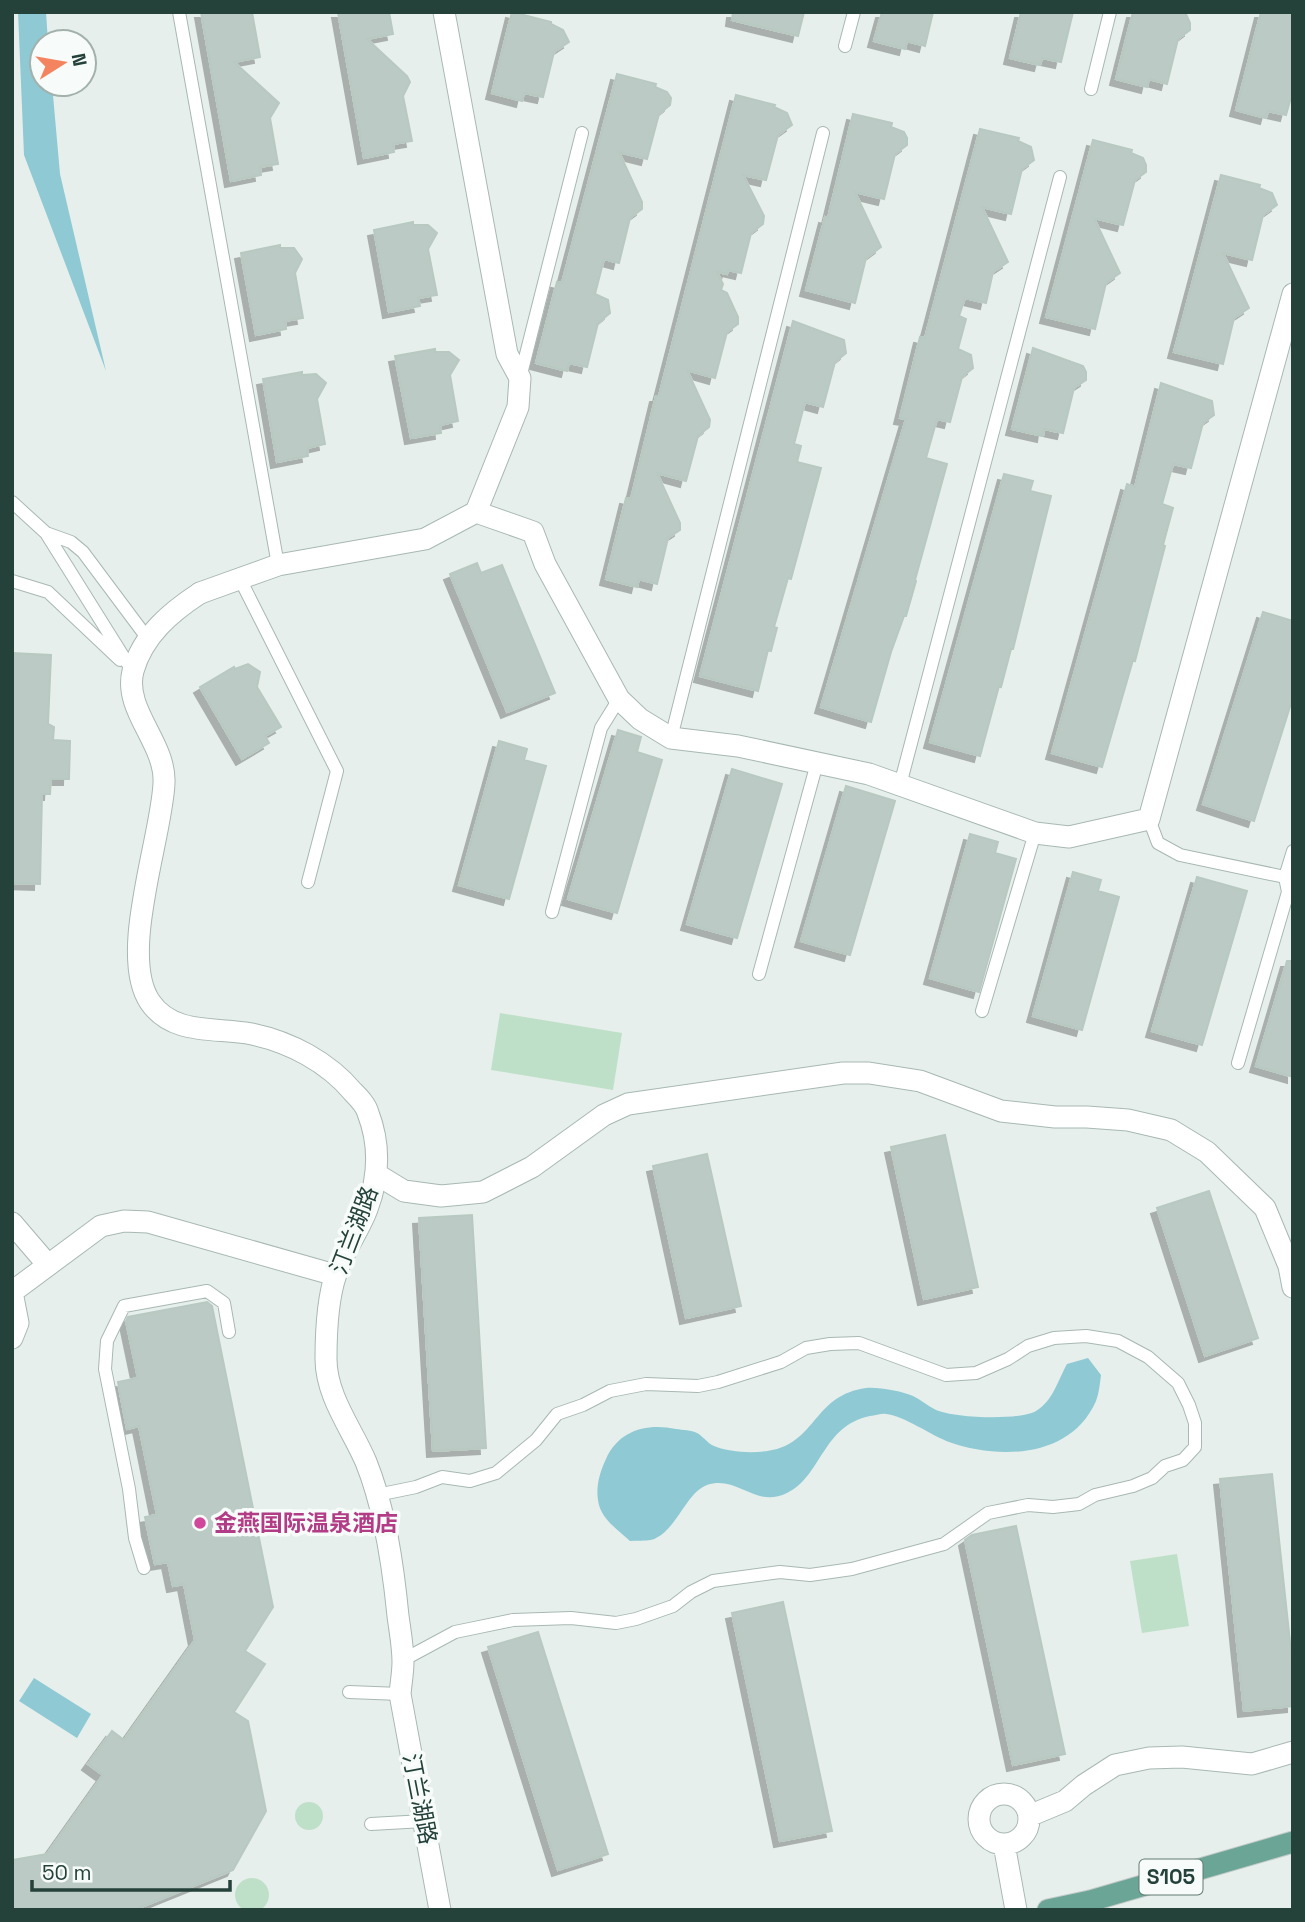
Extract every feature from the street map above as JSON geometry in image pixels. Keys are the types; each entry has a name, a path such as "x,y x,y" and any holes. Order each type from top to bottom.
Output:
{"main road":[{"name":"S105","path":"1048,1910 1293,1842"}],"street":[{"path":"444,12 507,354 520,378 518,407 476,512 533,532 545,564 619,699 640,719 671,738 738,746 869,774 1035,833 1069,837 1149,819 1293,294"},
{"name":"汀兰湖路","path":"440,1910 400,1694 403,1660 396,1595 377,1495 366,1463 336,1404 326,1363 327,1321 335,1275 367,1209 376,1174 377,1143 367,1109 342,1079 310,1055 252,1034 189,1028 165,1017 149,1001 139,974 139,930 147,870 160,818 164,779 157,748 135,707 133,673 148,639 170,613 200,593 278,565 425,539 476,512"},
{"path":"376,1174 404,1191 442,1196 483,1192 532,1167 604,1115 628,1104 843,1073 869,1073 920,1081 1001,1111 1055,1117 1128,1120 1171,1130 1207,1152 1265,1208 1289,1266 1293,1287"},
{"path":"12,1338 18,1323 12,1292 101,1226 124,1221 148,1222 335,1275"},
{"path":"12,1223 48,1265"},
{"path":"1030,1816 1065,1801 1115,1765 1149,1758 1182,1757 1252,1764 1293,1752"},
{"path":"1000,1794 1016,1796 1023,1801 1030,1816 1026,1832 1020,1839 1004,1844 996,1842 984,1832 979,1816 986,1801 1000,1794"},
{"path":"1004,1844 1016,1910"}],"lane":[{"path":"179,12 278,565"},
{"path":"845,46 854,12"},
{"path":"1091,89 1110,12"},
{"path":"520,378 582,133"},
{"path":"671,738 823,133"},
{"path":"900,785 1060,177"},
{"path":"12,502 46,533 133,673"},
{"path":"46,533 71,542 83,552 148,639"},
{"path":"240,579 337,771 308,882"},
{"path":"12,581 48,592 133,673"},
{"path":"552,912 601,729 619,699"},
{"path":"759,974 817,762"},
{"path":"1149,819 1158,843 1180,855 1285,877"},
{"path":"982,1011 1035,833"},
{"path":"1238,1063 1287,892 1285,877 1293,851"},
{"path":"144,1568 135,1538 105,1369 107,1341 124,1306 206,1291 224,1303 229,1332"},
{"path":"377,1495 416,1487 442,1476 470,1481 496,1473 536,1440 557,1413 583,1405 610,1391 646,1384 698,1386 718,1382 780,1362 806,1348 830,1343 859,1343 946,1376 976,1373 1008,1359 1028,1346 1054,1338 1086,1336 1118,1341 1148,1357 1178,1383 1195,1423 1195,1447 1183,1460 1165,1466 1152,1478 1095,1495 1079,1504 1053,1507 1028,1505 988,1513 944,1544 852,1569 810,1575 780,1572 713,1581 691,1591 673,1606 636,1619 616,1623 580,1619 513,1620 455,1632 403,1660"},
{"path":"349,1692 400,1694"},
{"path":"371,1824 424,1821"}],"green space":[{"path":"500,1013 622,1033 613,1090 491,1070"},
{"path":"1177,1554 1189,1626 1142,1633 1130,1561"},
{"path":"309,1802 319,1806 323,1816 319,1826 309,1830 299,1826 295,1816 299,1806"},
{"path":"252,1878 264,1883 269,1895 264,1907 252,1912 240,1907 235,1895 240,1883"}],"water":[{"path":"18,12 46,12 47,28 28,28 28,98 53,98 60,174 106,371 24,155"},
{"path":"1088,1358 1101,1375 1096,1401 1085,1420 1070,1434 1052,1444 1011,1452 969,1448 942,1439 901,1418 883,1414 854,1421 842,1430 808,1475 787,1493 765,1497 728,1484 707,1485 694,1495 663,1533 653,1539 630,1541 608,1520 599,1505 598,1482 606,1459 618,1441 635,1431 655,1427 687,1430 697,1433 712,1445 728,1450 770,1451 801,1435 826,1407 837,1399 849,1392 866,1388 908,1394 945,1413 986,1417 1015,1416 1042,1407 1051,1396 1067,1364"},
{"path":"34,1678 91,1714 77,1738 19,1701"}],"building":[{"path":"201,12 252,12 260,57 234,62 279,103 270,118 278,164 260,167 261,175 231,181"},
{"path":"338,12 389,12 393,34 367,39 407,76 410,82 403,96 412,141 393,144 394,152 364,158"},
{"path":"512,12 551,22 563,30 569,42 554,52 543,97 524,93 522,101 492,93"},
{"path":"733,12 804,12 798,36 732,20"},
{"path":"882,12 933,12 925,46 907,41 905,49 874,41"},
{"path":"1021,12 1073,12 1061,62 1042,58 1040,65 1010,58"},
{"path":"1133,12 1185,12 1190,30 1178,39 1167,84 1149,79 1147,87 1116,79"},
{"path":"1261,12 1293,12 1293,90 1286,115 1268,111 1266,118 1236,110"},
{"path":"617,74 656,84 655,87 667,92 671,98 670,105 659,114 647,159 619,152 642,202 642,209 630,218 619,263 604,259 595,294 608,300 610,313 598,323 587,367 569,363 567,371 536,363 557,282 562,283"},
{"path":"736,95 775,105 774,107 787,113 792,125 778,135 766,180 743,175 764,216 763,224 751,233 741,273 728,270 727,274 717,272 723,284 721,290 727,293 738,317 738,324 727,332 715,378 687,370 710,420 709,427 698,436 686,481 657,473 680,523 680,530 668,538 657,584 639,579 637,587 606,579 626,498 631,499 656,396 659,396"},
{"path":"853,114 892,123 891,127 904,132 907,138 907,145 895,154 884,199 855,192 881,247 866,258 855,303 806,290 825,217 828,218"},
{"path":"980,129 1019,138 1018,141 1031,147 1034,160 1022,169 1011,214 982,207 1008,262 993,272 986,303 965,298 959,316 966,319 958,349 971,355 973,368 962,377 950,422 937,419 926,458 947,464 906,616 891,652 871,722 821,707 906,419 900,418 920,337 925,338"},
{"path":"1093,140 1132,150 1131,153 1143,158 1146,165 1146,172 1135,180 1123,225 1094,218 1120,273 1106,283 1095,329 1046,317"},
{"path":"1221,175 1260,185 1259,188 1272,193 1277,205 1263,215 1252,260 1223,253 1249,308 1234,318 1223,364 1174,352"},
{"path":"413,222 413,225 428,225 437,233 428,249 437,295 418,298 420,306 389,312 374,230"},
{"path":"280,245 280,248 294,248 302,259 295,273 303,318 285,321 286,329 256,335 241,253"},
{"path":"793,321 844,340 846,353 835,362 823,407 805,402 794,444 801,446 797,462 821,468 758,691 700,676"},
{"path":"1033,348 1083,366 1086,372 1086,380 1074,388 1063,433 1044,429 1043,436 1012,429"},
{"path":"435,349 435,352 449,352 459,360 450,375 458,421 440,425 441,433 411,438 395,356"},
{"path":"302,372 302,375 316,374 326,383 317,399 325,444 307,448 308,456 277,462 263,379"},
{"path":"1161,383 1212,401 1214,415 1203,423 1191,468 1173,464 1162,504 1173,508 1163,545 1165,546 1135,661 1133,660 1102,767 1052,753 1127,484 1135,487"},
{"path":"1004,474 1033,481 1030,491 1051,496 1013,649 1001,687 999,686 980,756 930,742"},
{"path":"477,563 481,573 502,565 555,693 507,712 450,574"},
{"path":"1263,612 1293,621 1293,697 1254,821 1203,804"},
{"path":"12,653 51,655 48,724 54,727 53,740 70,741 69,779 51,779 50,794 42,794 40,884 12,883"},
{"path":"248,664 260,672 257,687 281,727 265,736 269,743 242,759 200,687 234,667 235,669"},
{"path":"618,730 641,737 637,752 662,760 617,913 568,899"},
{"path":"499,741 527,749 524,760 546,766 509,899 459,885"},
{"path":"732,769 782,784 737,938 687,924"},
{"path":"846,786 895,801 850,955 801,941"},
{"path":"970,834 998,842 995,853 1016,859 979,992 930,978"},
{"path":"1073,872 1101,880 1098,891 1119,897 1082,1030 1033,1016"},
{"path":"1197,877 1247,891 1202,1045 1152,1031"},
{"path":"1287,961 1293,961 1293,1077 1256,1066"},
{"path":"945,1135 978,1287 924,1299 891,1147"},
{"path":"707,1154 741,1306 686,1318 653,1166"},
{"path":"1209,1191 1258,1338 1205,1356 1157,1208"},
{"path":"472,1215 486,1448 433,1451 419,1218"},
{"path":"207,1302 212,1306 273,1607 245,1651 265,1664 234,1712 248,1721 266,1811 233,1870 134,1910 12,1910 12,1860 47,1854 103,1775 88,1764 112,1731 124,1740 195,1640 184,1584 173,1586 168,1562 155,1564 145,1517 157,1515 139,1426 127,1429 118,1382 138,1378 126,1321 128,1317"},
{"path":"1272,1474 1293,1670 1293,1706 1244,1711 1220,1479"},
{"path":"1016,1526 1065,1754 1013,1765 965,1540 972,1535"},
{"path":"783,1602 832,1831 780,1841 732,1613"},
{"path":"538,1632 608,1854 558,1870 488,1647"}],"place":[{"name":"金燕国际温泉酒店","path":"200,1523"}]}
